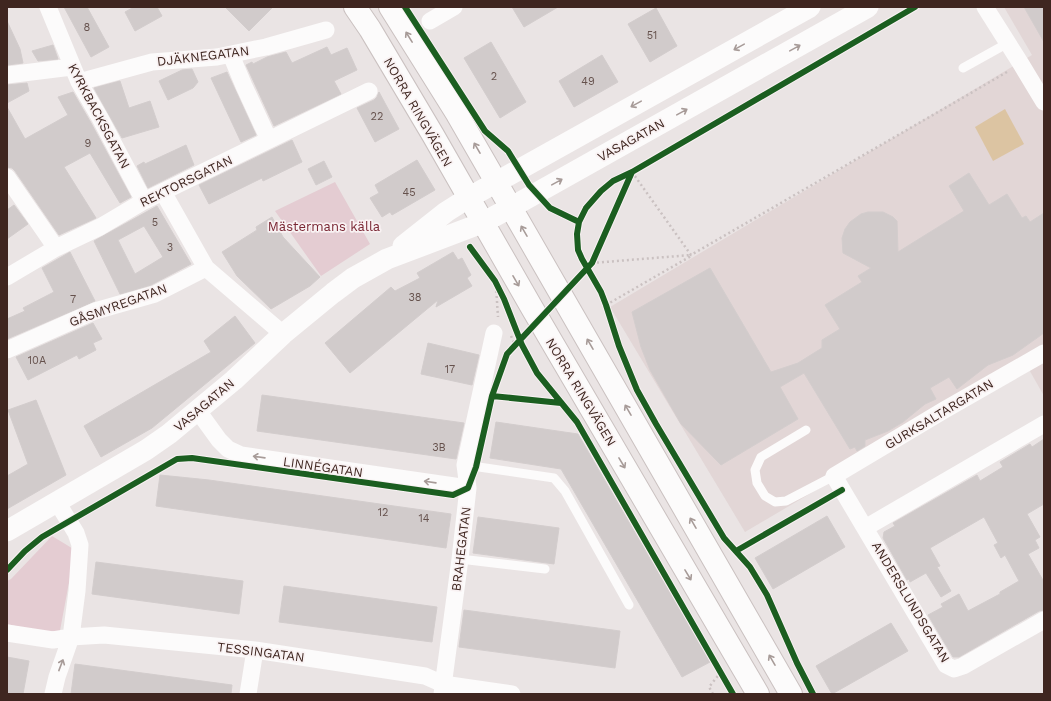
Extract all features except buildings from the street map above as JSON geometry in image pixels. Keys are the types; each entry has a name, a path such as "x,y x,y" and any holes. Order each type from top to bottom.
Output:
{"main road":[{"name":"NORRA RINGVÄGEN","path":"355,7 370,29 417,108 482,223 758,694"},
{"path":"390,7 457,114 791,694"}],"street":[{"name":"KYRKBACKSGATAN","path":"48,7 79,82 144,201"},
{"path":"430,21 454,7"},
{"name":"VASAGATAN","path":"387,259 446,212 468,198 810,7"},
{"name":"VASAGATAN","path":"7,531 146,450 198,411 283,334 353,278 387,259 482,223 868,7"},
{"path":"985,7 1044,102"},
{"name":"DJÄKNEGATAN","path":"79,82 152,62 231,55 266,48 326,30"},
{"path":"231,55 269,140"},
{"path":"7,75 72,67"},
{"name":"REKTORSGATAN","path":"7,277 56,248 100,226 144,201 369,90"},
{"path":"7,177 56,248"},
{"path":"163,192 206,268 283,334"},
{"name":"GÅSMYREGATAN","path":"7,350 95,311 155,294 206,268"},
{"name":"BRAHEGATAN","path":"442,689 468,488 466,465 494,333"},
{"name":"GURKSALTARGATAN","path":"834,476 946,409 1044,353"},
{"name":"LINNÉGATAN","path":"198,411 219,440 228,449 241,455 468,488"},
{"name":"ANDERSLUNDSGATAN","path":"865,528 1044,424"},
{"name":"ANDERSLUNDSGATAN","path":"834,476 946,665 954,669 963,666 1044,620"},
{"path":"54,694 57,677 71,637 77,591 80,546 76,533 57,502"},
{"name":"TESSINGATAN","path":"7,634 53,640 71,637 104,635 254,650 425,676 442,689 512,694"},
{"path":"248,694 254,650"}],"lane":[{"path":"963,68 1008,43"},
{"path":"806,430 761,457 755,470 757,483 765,496 775,502 786,501 834,476"},
{"path":"466,465 554,478 564,491 629,606"},
{"path":"460,558 545,569"}],"path":[{"path":"609,312 605,302 691,255 1021,64"},
{"path":"638,168 629,175 691,255"},
{"path":"592,263 691,255"},
{"path":"587,269 595,256"},
{"path":"495,282 504,299"},
{"path":"494,333 499,315 495,282"},
{"path":"511,350 521,339"},
{"path":"713,694 709,687 722,675 717,666"}],"shaded area":[{"path":"1004,7 1044,7 1044,396 1027,366 745,532 610,307 1032,55"},
{"path":"1005,109 1024,144 993,161 975,127"}],"green space":[{"name":"Mästermans källa","path":"335,182 370,244 321,276 275,211"},
{"path":"52,536 75,550 59,636 7,624 7,581 11,579"}],"cycle path":[{"path":"405,7 485,131 508,151 529,185 550,208 579,222"},
{"path":"813,694 797,663 767,595 750,567 724,538 637,390 619,346 601,292 578,250 577,234 579,222 586,208 601,191 613,181 632,172 915,7"},
{"path":"7,570 25,551 42,537 177,459 192,458 453,495 468,488 476,467 492,396 507,354 592,263 632,172"},
{"path":"470,247 495,281 504,299 522,345 537,373 577,422 733,694"},
{"path":"492,396 561,403"},
{"path":"736,551 842,490"}]}
